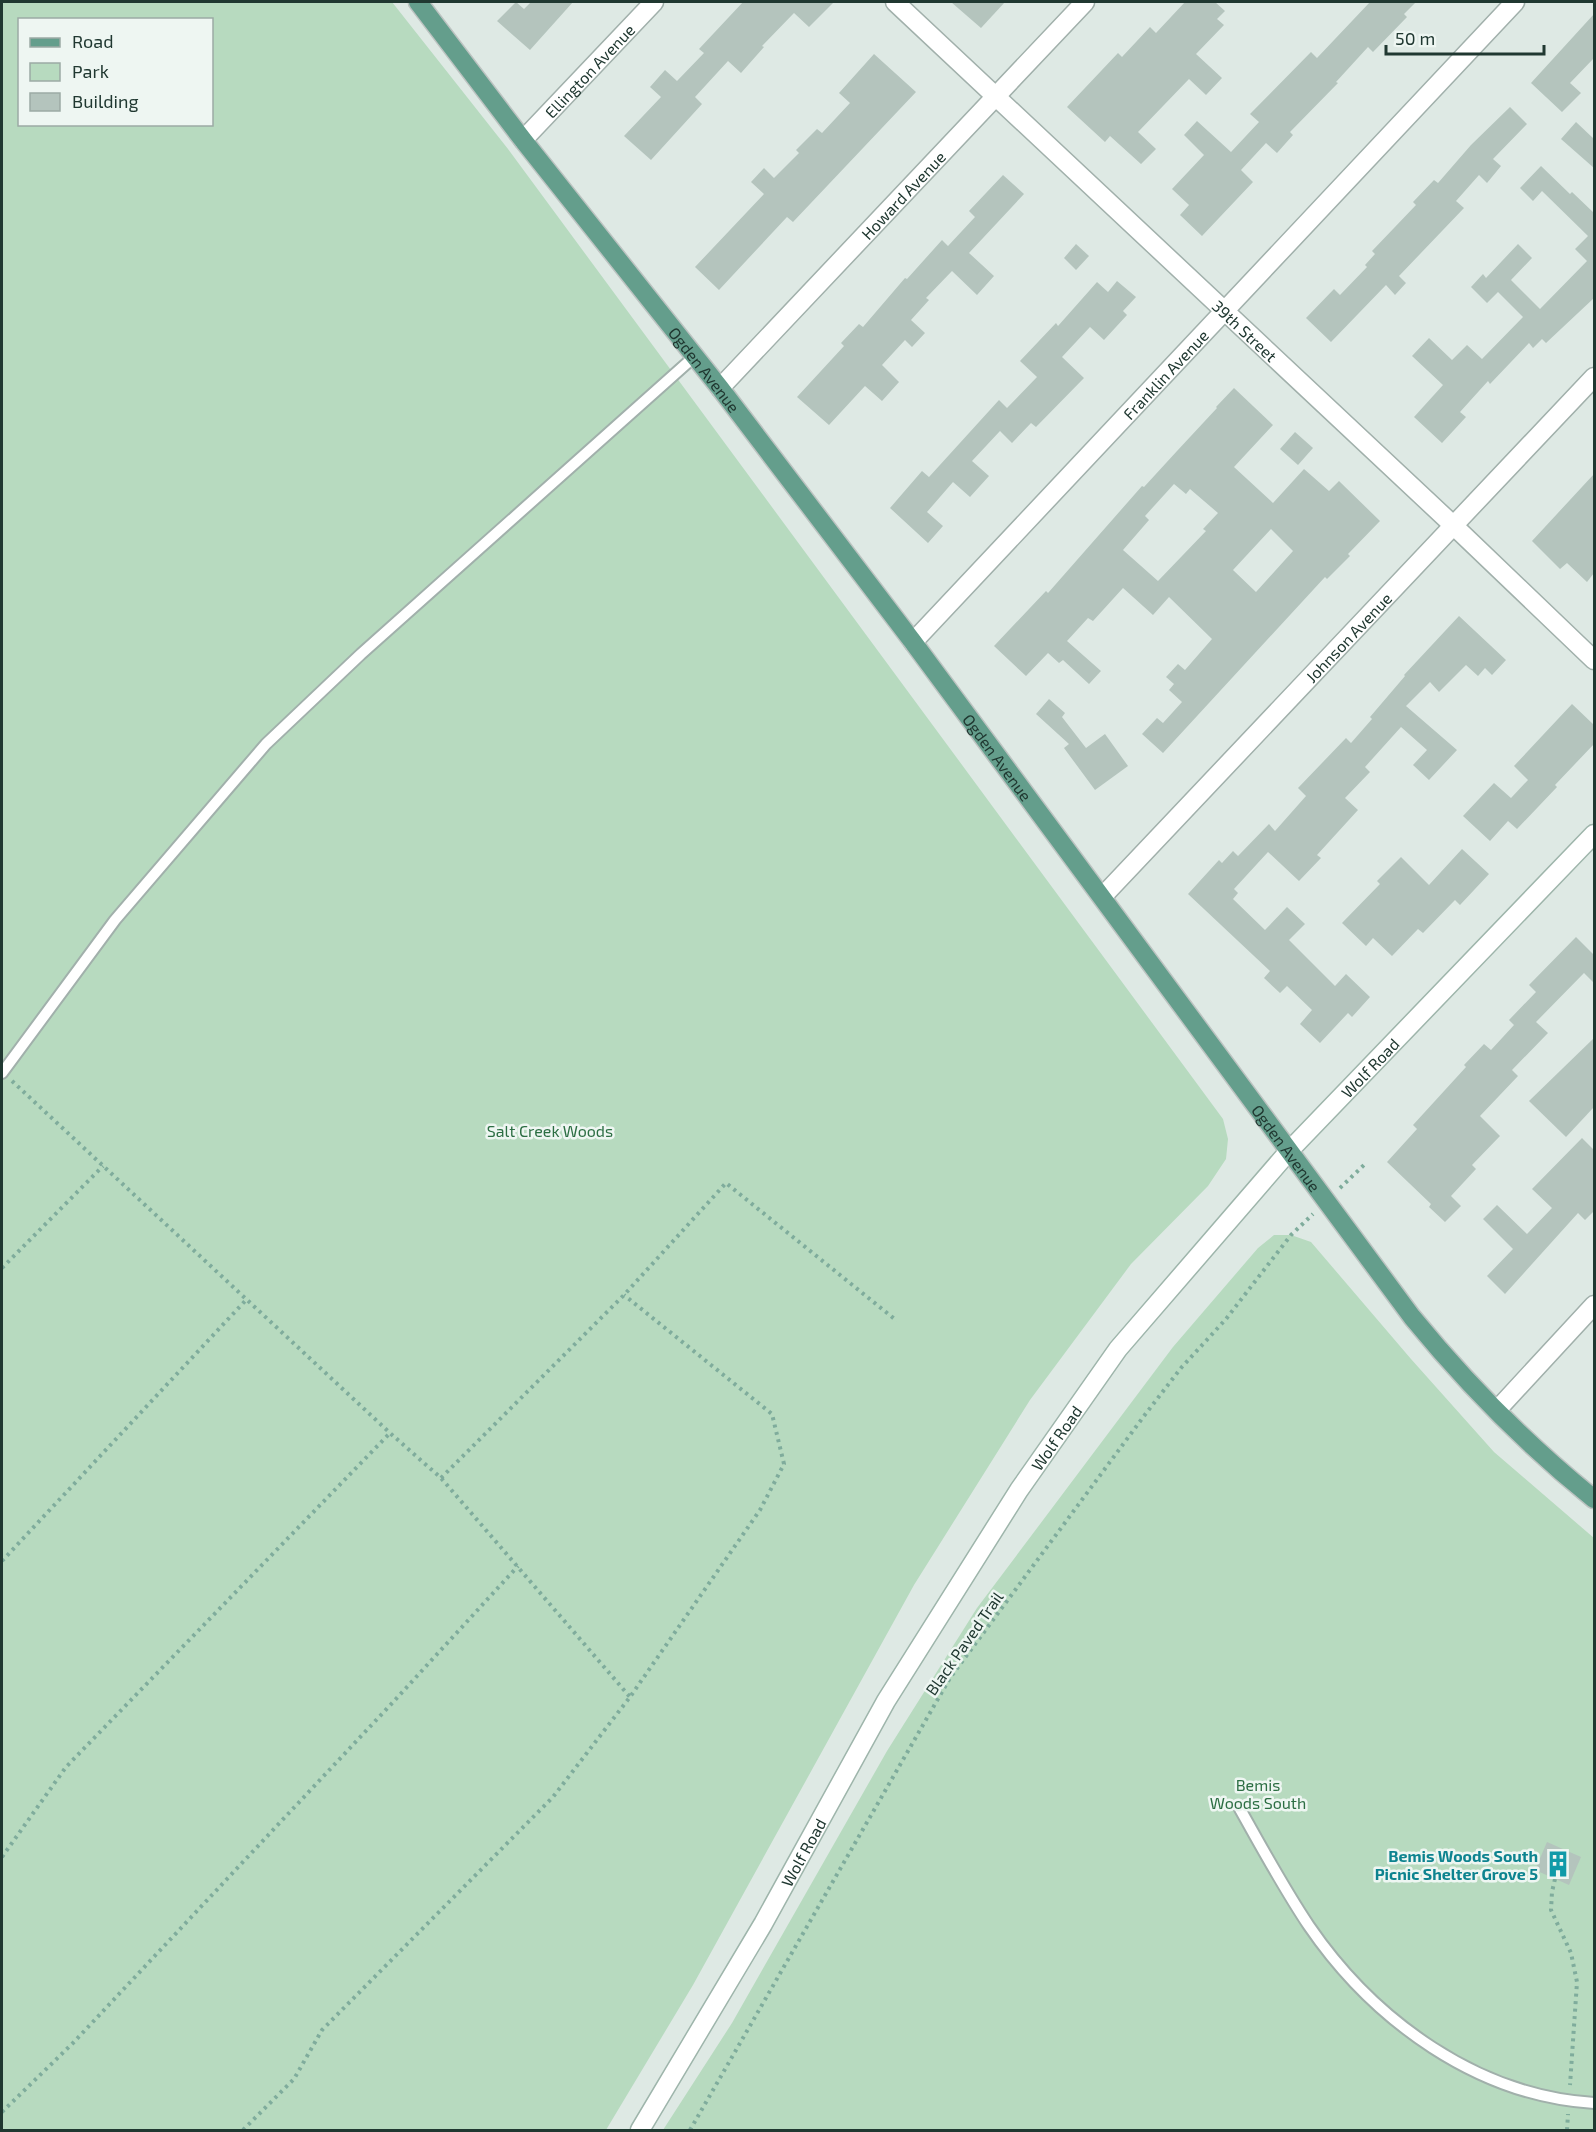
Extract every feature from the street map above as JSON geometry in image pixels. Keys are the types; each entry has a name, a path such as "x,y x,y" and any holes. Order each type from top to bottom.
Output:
{"main road":[{"name":"Ogden Avenue","path":"417,2 523,140 720,388 913,642 1412,1317 1466,1381 1542,1454 1594,1499"}],"street":[{"name":"Ellington Avenue","path":"523,140 654,2"},
{"name":"39th Street","path":"895,2 1594,660"},
{"name":"Howard Avenue","path":"720,388 1085,2"},
{"name":"Franklin Avenue","path":"913,642 1515,2"},
{"name":"Johnson Avenue","path":"1102,897 1594,377"},
{"name":"Wolf Road","path":"640,2130 763,1924 886,1701 1018,1490 1118,1349 1289,1151 1594,834"},
{"path":"1497,1410 1594,1305"}],"lane":[{"path":"2,1073 115,920 266,744 361,654 695,356"},
{"path":"1239,1809 1310,1928 1343,1969 1381,2008 1439,2053 1479,2074 1522,2089 1569,2101 1594,2103"}],"path":[{"path":"2,1073 441,1478 630,1697"},
{"path":"2,1269 103,1166"},
{"path":"441,1478 624,1295 726,1183 897,1321"},
{"name":"Black Paved Trail","path":"690,2130 950,1678 1137,1425 1181,1368 1226,1319 1291,1236"},
{"path":"243,2130 294,2079 322,2030 553,1797 630,1697 760,1510 784,1464 772,1414 624,1295"},
{"path":"2,1561 246,1300"},
{"path":"2,1857 66,1767 390,1433"},
{"path":"2,2112 74,2042 518,1566"},
{"path":"1555,1879 1551,1910 1571,1953 1577,1982 1567,2130"}],"green space":[{"name":"Salt Creek Woods","path":"2,2 392,2 508,149 1223,1119 1228,1139 1226,1159 1208,1186 1131,1264 1030,1400 914,1585 693,1985 606,2130 2,2130"},
{"name":"Bemis Woods South","path":"1274,1235 1291,1235 1311,1242 1494,1452 1594,1538 1594,2130 663,2130 732,2023 887,1751 977,1608 1173,1347 1258,1248"}],"building":[{"path":"516,2 524,9 531,2 573,2 530,50 497,21"},
{"path":"743,2 834,2 809,27 794,13 762,46 764,47 741,73 728,61 695,97 702,104 651,160 624,136 661,97 650,87 665,70 677,81 704,53 699,49"},
{"path":"951,2 1005,2 981,28"},
{"path":"1185,2 1215,2 1225,11 1217,19 1224,25 1196,54 1222,78 1206,95 1189,79 1138,132 1156,149 1141,164 1110,136 1105,142 1067,107 1118,53 1122,57 1150,27 1156,33"},
{"path":"1370,2 1416,2 1404,14 1407,17 1373,52 1368,47 1336,82 1338,83 1290,132 1293,135 1277,153 1266,143 1241,170 1253,182 1202,236 1180,215 1189,205 1172,189 1204,155 1184,135 1197,121 1231,152 1259,122 1250,114 1311,52 1317,58"},
{"path":"1594,14 1594,58 1570,83 1581,93 1562,112 1531,83"},
{"path":"874,54 916,92 793,222 787,217 719,290 695,267 764,194 751,182 764,168 774,178 799,153 796,150 817,129 822,133 850,103 839,93"},
{"path":"1510,107 1527,124 1493,159 1501,166 1487,183 1479,175 1456,201 1464,208 1399,276 1406,283 1395,295 1386,285 1331,342 1306,318 1334,289 1340,295 1367,267 1365,265 1375,254 1372,251 1416,205 1413,202 1434,180 1438,183 1471,145"},
{"path":"1576,122 1594,139 1594,168 1561,139"},
{"path":"1541,166 1594,213 1594,298 1546,343 1542,339 1533,348 1529,343 1490,384 1488,381 1460,412 1466,417 1442,443 1414,417 1443,385 1412,356 1429,338 1452,360 1467,345 1482,359 1523,317 1498,292 1487,303 1471,287 1483,274 1486,278 1518,244 1532,258 1511,280 1540,309 1587,261 1575,249 1588,236 1542,191 1533,201 1520,188"},
{"path":"1003,175 1024,194 969,253 994,276 977,295 952,271 926,298 929,300 911,320 925,333 912,347 905,340 882,365 899,382 882,401 865,386 829,425 797,397 844,346 841,343 859,324 863,327 905,278 907,279 942,240 948,246 975,217 969,211"},
{"path":"1076,244 1089,256 1076,270 1064,258"},
{"path":"1117,281 1136,297 1123,311 1127,315 1104,340 1090,327 1062,357 1084,378 1036,427 1031,423 1012,443 1000,431 972,461 989,476 970,497 953,482 927,512 943,526 928,543 890,508 922,471 929,477 999,400 1007,408 1037,377 1020,361 1056,323 1058,326 1097,282 1108,292"},
{"path":"1234,388 1273,425 1234,467 1273,503 1304,469 1329,491 1339,481 1380,521 1348,554 1350,556 1327,579 1325,577 1163,753 1142,734 1157,718 1163,723 1182,702 1169,690 1174,684 1166,677 1178,664 1185,670 1212,639 1169,597 1153,615 1123,588 1093,621 1088,618 1067,641 1101,671 1089,684 1063,660 1059,663 1048,653 1026,676 994,646 1046,591 1048,593 1142,486 1144,487","holes":["1174,484 1186,494 1190,489 1218,513 1203,529 1206,531 1158,581 1123,550 1149,520 1145,516","1271,529 1293,551 1256,592 1233,570"]},
{"path":"1295,432 1313,448 1298,465 1280,449"},
{"path":"1594,474 1594,573 1587,582 1567,563 1560,569 1532,541"},
{"path":"1459,616 1506,660 1492,675 1485,668 1478,676 1466,665 1439,692 1430,682 1406,706 1457,750 1429,780 1413,765 1427,750 1401,727 1365,767 1370,772 1345,798 1358,810 1317,855 1321,858 1299,881 1268,852 1234,889 1238,893 1233,899 1265,930 1287,907 1305,924 1289,940 1335,986 1346,974 1370,997 1352,1017 1348,1013 1320,1043 1300,1024 1312,1010 1287,986 1280,993 1264,978 1270,971 1188,894 1219,860 1222,863 1233,851 1238,856 1269,824 1275,831 1306,796 1298,788 1346,738 1351,743 1372,719 1370,717 1404,675"},
{"path":"1049,699 1065,713 1062,717 1086,748 1105,734 1128,766 1095,790 1064,748 1069,744 1036,714"},
{"path":"1572,704 1594,725 1594,744 1517,829 1508,821 1490,841 1463,816 1494,783 1511,798 1528,780 1514,766"},
{"path":"1462,849 1489,874 1460,905 1455,900 1423,933 1418,929 1392,956 1373,938 1366,946 1342,923 1380,884 1377,881 1401,857 1429,885"},
{"path":"1576,937 1594,955 1594,983 1584,973 1536,1022 1548,1033 1512,1070 1518,1076 1480,1116 1500,1136 1472,1165 1476,1169 1451,1196 1461,1206 1445,1222 1429,1207 1431,1204 1387,1162 1417,1129 1413,1125 1466,1067 1464,1065 1484,1044 1491,1050 1514,1025 1509,1020 1536,992 1529,985"},
{"path":"1594,1038 1594,1107 1566,1137 1529,1101"},
{"path":"1582,1138 1594,1150 1594,1211 1585,1220 1578,1213 1505,1294 1487,1276 1513,1249 1483,1219 1497,1205 1527,1234 1552,1208 1532,1189"},
{"name":"Bemis Woods South Picnic Shelter Grove 5","path":"1547,1842 1581,1857 1569,1885 1535,1870"}],"place":[{"name":"Bemis Woods South Picnic Shelter Grove 5","path":"1558,1864"}]}
